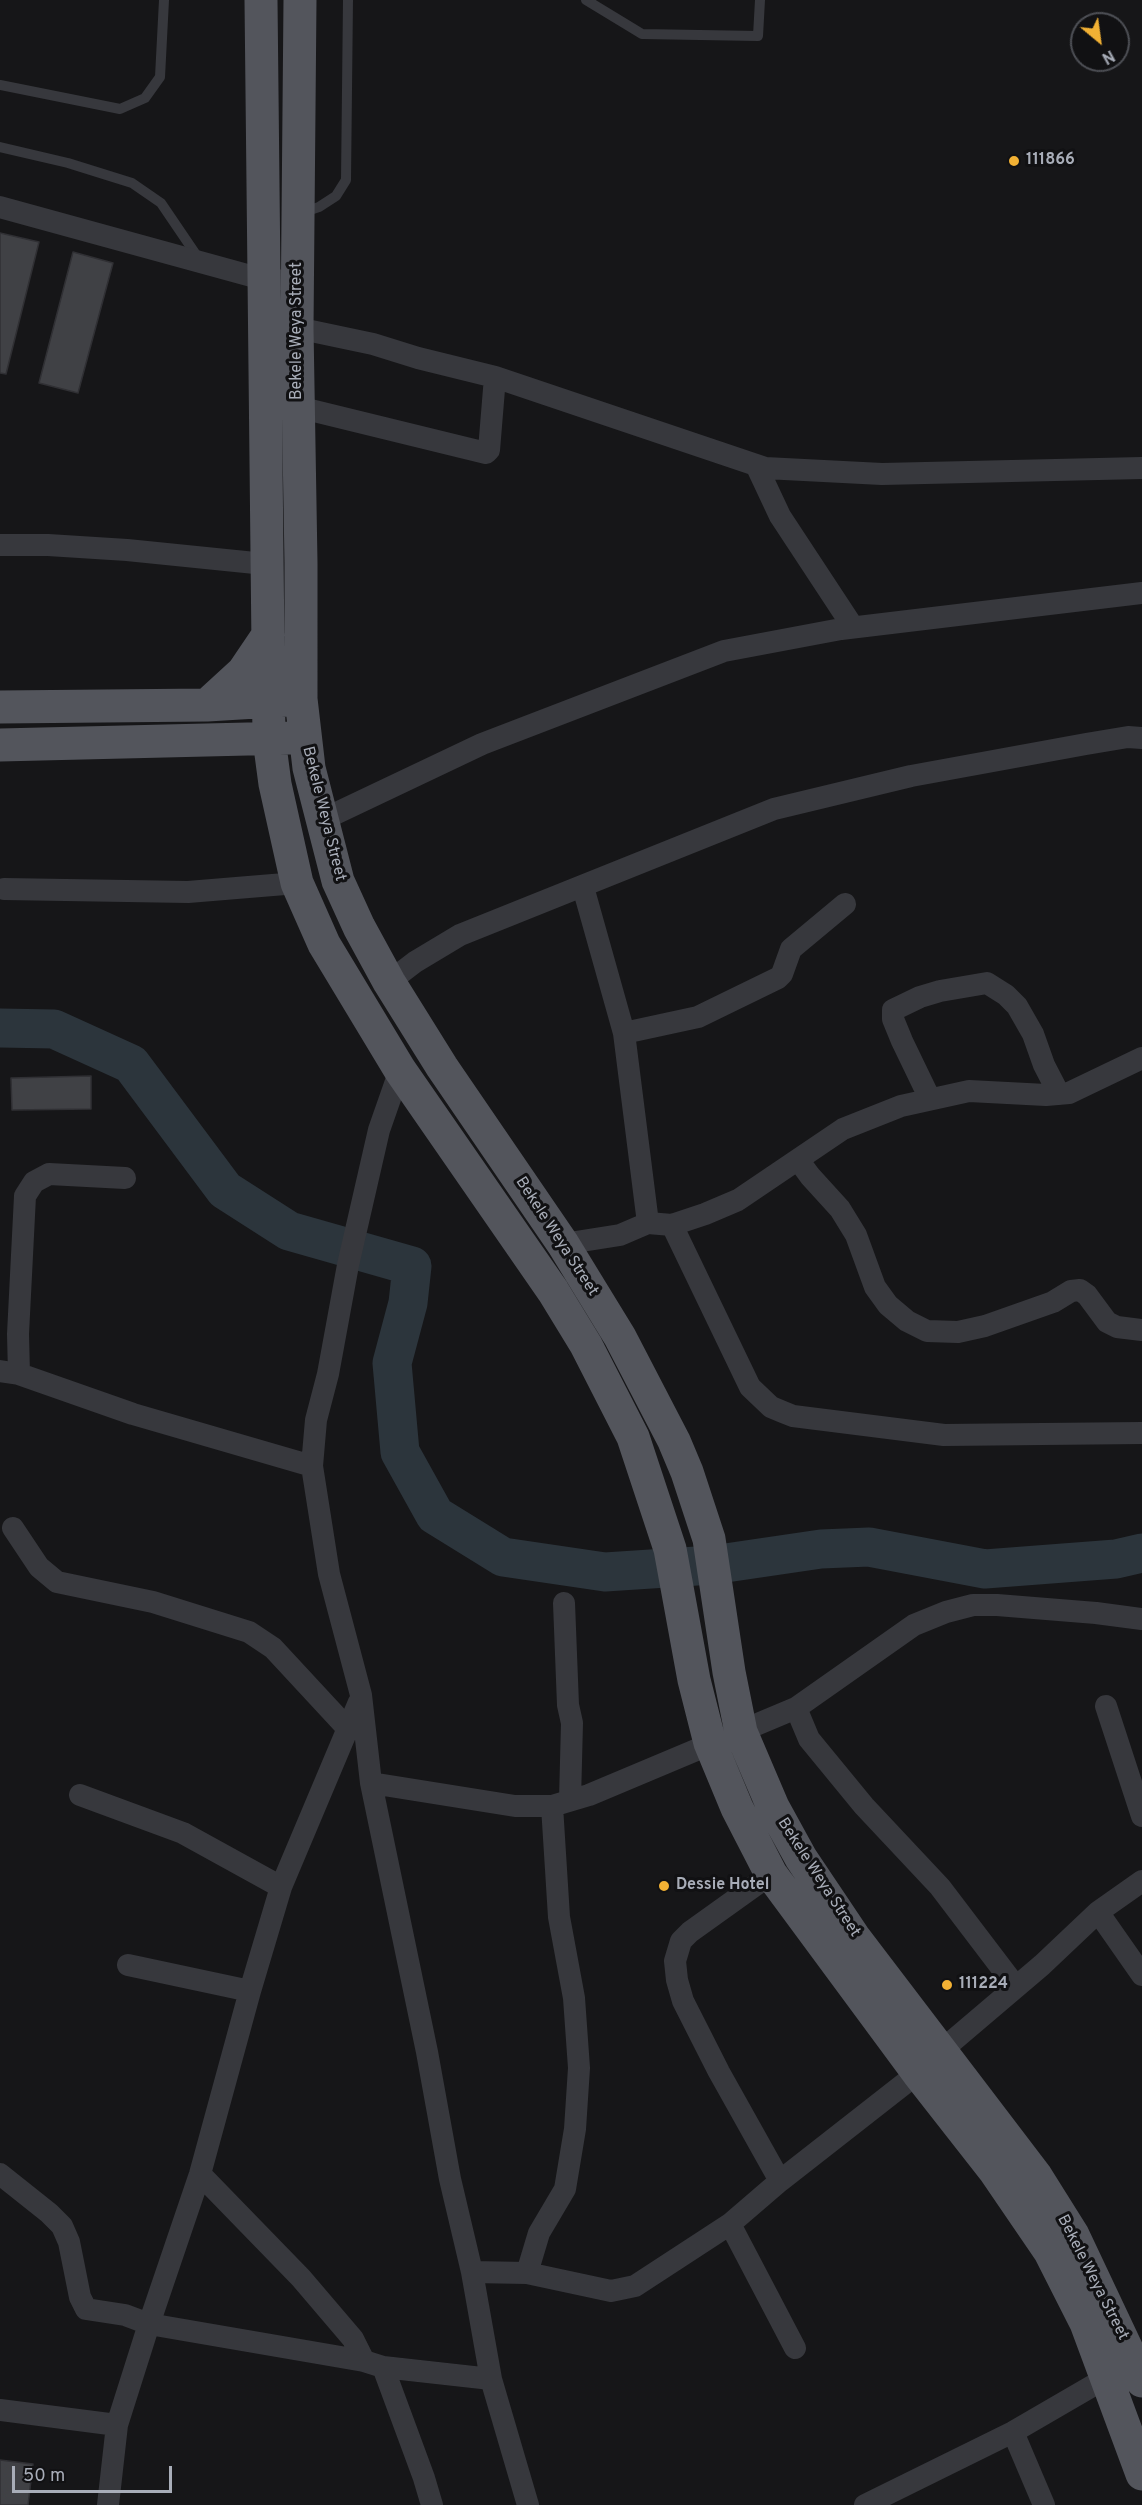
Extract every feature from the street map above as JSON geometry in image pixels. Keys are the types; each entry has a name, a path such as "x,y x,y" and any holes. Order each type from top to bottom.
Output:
{"main road":[{"path":"261,0 268,739 275,784 297,884 324,944 400,1070 541,1272 586,1345 633,1437 672,1562 694,1680 710,1743 737,1808 771,1874 918,2073 994,2170 1050,2252 1086,2323 1131,2369 1142,2474"},
{"name":"Bekele Weya Street","path":"300,0 297,328 301,699 309,768 338,880 359,927 389,982 442,1067 562,1244 620,1337 674,1441 687,1472 711,1553 729,1672 741,1732 773,1807 801,1858 854,1937 1036,2176 1073,2235 1131,2369"},
{"path":"207,705 243,672 268,635"},
{"path":"0,707 207,705 301,699"},
{"path":"0,745 305,737"},
{"path":"201,741 223,749 275,784"}],"street":[{"path":"0,207 262,279 297,282"},
{"path":"297,328 373,344 418,358 495,376 757,467 882,474 1142,468"},
{"path":"298,407 486,453 489,450 495,376"},
{"path":"757,467 780,516 853,627"},
{"path":"0,545 48,545 127,550 265,564"},
{"path":"322,820 482,744 724,651 853,627 1142,593"},
{"path":"389,982 415,962 460,935 774,810 911,776 1128,737 1142,738"},
{"path":"4,889 188,892 297,884"},
{"path":"583,887 624,1033 648,1223"},
{"path":"624,1033 698,1017 778,978 782,974 791,949 845,904"},
{"path":"930,1099 899,1034 893,1019 893,1010 920,997 973,984 987,983 1006,995 1017,1006 1034,1034 1044,1065 1059,1094"},
{"path":"562,1244 620,1235 648,1223 672,1225 738,1200 799,1161 843,1129 901,1106 969,1091 1046,1095 1069,1093 1142,1058"},
{"path":"400,1070 379,1130 316,1420 312,1466 329,1574 361,1695 371,1783 427,2052 450,2179 472,2272 491,2379 528,2505"},
{"path":"799,1161 840,1209 851,1227 875,1287 888,1305 907,1320 927,1330 958,1332 985,1326 1053,1302 1071,1291 1080,1290 1107,1322 1117,1327 1142,1330"},
{"path":"125,1178 49,1174 34,1182 25,1196 18,1334 10,1373 133,1414 312,1466"},
{"path":"672,1225 750,1387 771,1407 793,1416 944,1435 1142,1433"},
{"path":"13,1528 39,1568 57,1582 153,1602 249,1632 273,1648 349,1730"},
{"path":"527,2273 539,2233 565,2189 575,2129 579,2068 574,1998 559,1917 561,1803 572,1723 568,1705 564,1603"},
{"path":"371,1783 515,1806 561,1803 589,1795 796,1708 914,1624 946,1612 973,1605 1096,1613 1142,1619"},
{"path":"108,2505 117,2425 200,2174 281,1887 349,1730 361,1695"},
{"path":"1106,1706 1142,1816"},
{"path":"796,1708 809,1739 864,1806 940,1887 1016,1987"},
{"path":"80,1795 183,1833 281,1887"},
{"path":"771,1874 690,1932 681,1941 675,1961 683,2001 719,2072 780,2181"},
{"path":"942,2050 1016,1987 1098,1911 1142,1881"},
{"path":"1098,1911 1142,1975"},
{"path":"128,1965 250,1991"},
{"path":"472,2272 527,2273 611,2291 635,2286 730,2224 780,2181 918,2073"},
{"path":"0,2174 49,2212 62,2226 69,2242 83,2307 89,2311 125,2315 149,2324 374,2364 491,2379"},
{"path":"200,2174 301,2278 374,2364 424,2478 432,2505"},
{"path":"730,2224 795,2348"},
{"path":"865,2505 1013,2432 1131,2369"},
{"path":"0,2410 117,2425"},
{"path":"1013,2432 1044,2505"}],"lane":[{"path":"0,85 120,109 145,98 160,77 164,0"},
{"path":"298,214 319,207 336,196 346,180 348,0"},
{"path":"586,0 642,34 759,36 760,0"},
{"path":"0,147 68,163 132,183 161,203 201,262"}],"building":[{"path":"0,233 39,242 6,374 0,373"},
{"path":"73,252 113,263 78,393 39,383"},
{"path":"91,1076 91,1109 12,1110 11,1078"},
{"path":"0,2460 33,2464 28,2505 0,2505"}],"waterway":[{"path":"0,1028 54,1029 131,1064 225,1190 289,1231 412,1266 408,1303 392,1363 400,1452 435,1515 503,1557 605,1572 712,1565 821,1549 869,1547 985,1569 1116,1559 1142,1553"}],"place":[{"name":"111866","path":"1014,161"},
{"name":"Dessie Hotel","path":"664,1886"},
{"name":"111224","path":"947,1985"}]}
